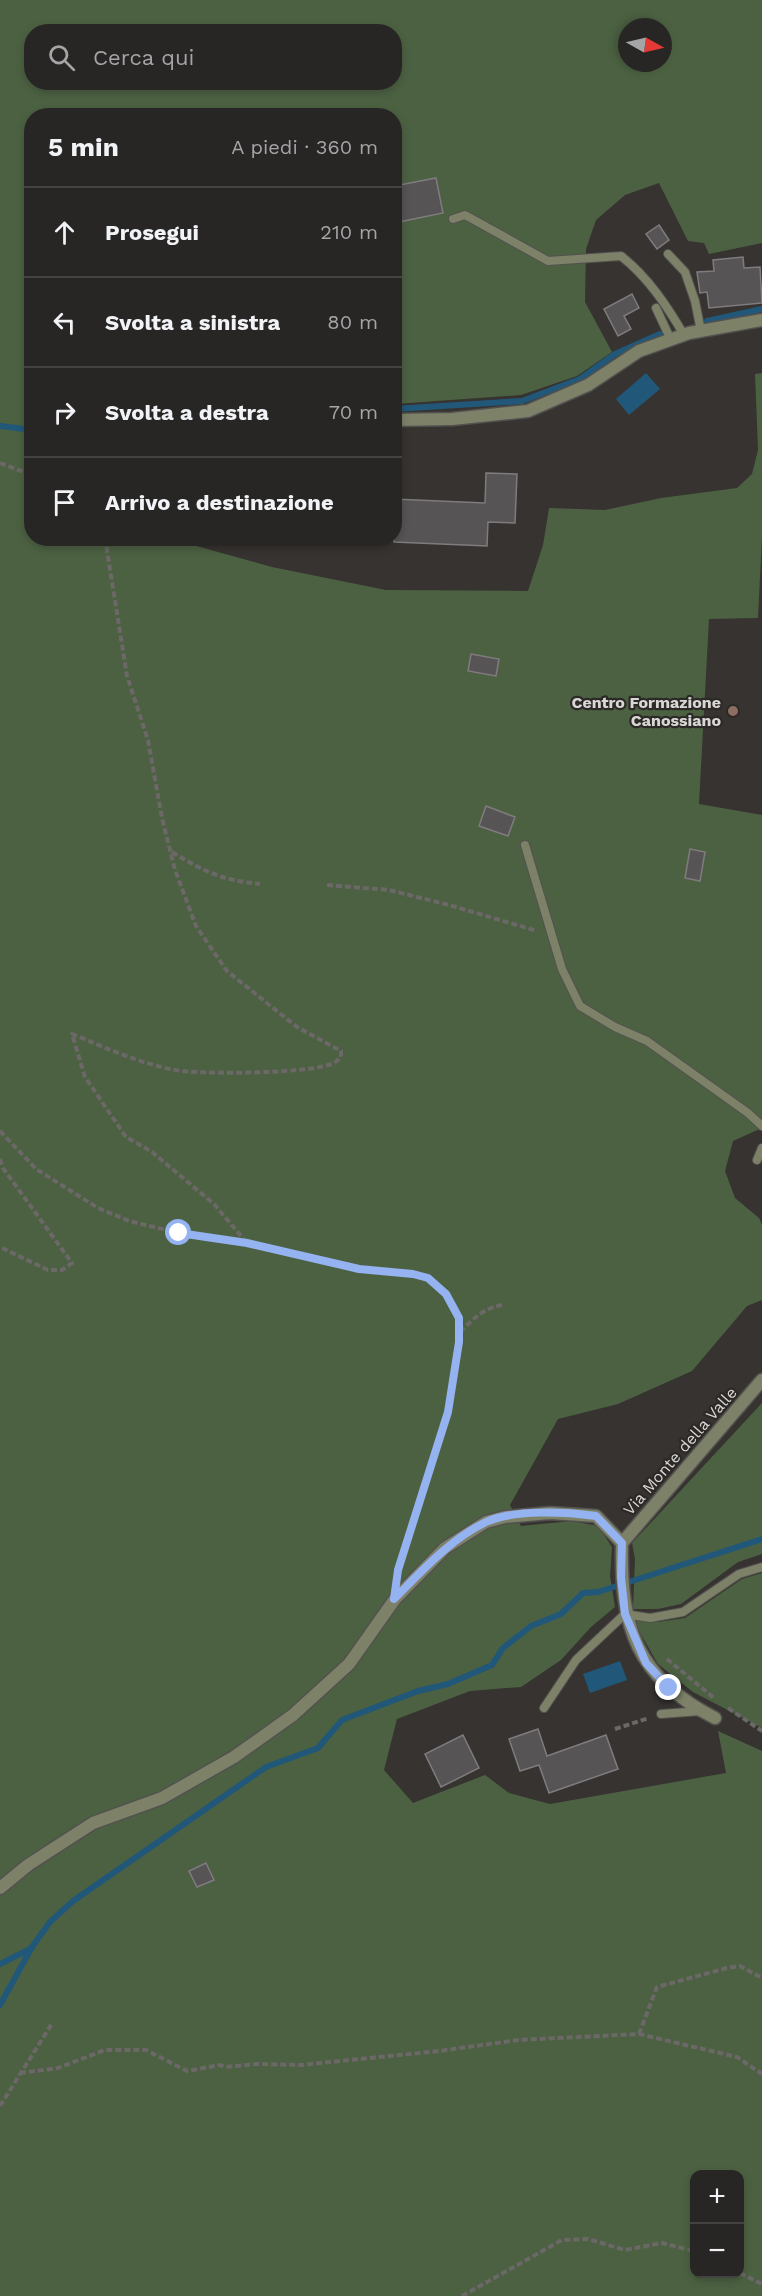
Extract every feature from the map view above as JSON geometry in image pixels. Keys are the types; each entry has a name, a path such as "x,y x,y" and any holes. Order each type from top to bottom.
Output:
{"street":[{"path":"402,420 452,419 528,411 588,385 639,351 684,335 762,320"},
{"name":"Via Monte della Valle","path":"0,1888 28,1865 93,1823 162,1798 234,1757 285,1721 349,1664 394,1599 445,1548 486,1522 505,1517 550,1513 596,1516 622,1543 762,1380"},
{"path":"622,1543 621,1577 625,1614 646,1663 669,1688 715,1718"}],"lane":[{"path":"453,219 465,215 548,261 621,256 636,267 668,308 684,335"},
{"path":"668,254 685,272 695,301 701,331"},
{"path":"656,308 671,340"},
{"path":"525,844 562,969 580,1006 615,1027 647,1041 748,1113 762,1126"},
{"path":"757,1160 762,1148"},
{"path":"544,1708 576,1660 625,1614 650,1618 683,1612 739,1574 762,1567"},
{"path":"661,1714 701,1711"}],"path":[{"path":"0,463 24,472"},
{"path":"106,546 127,676 148,740 162,818 171,852 196,926 227,970 297,1027 341,1051 341,1057 335,1063 311,1068 237,1073 181,1071 134,1058 72,1035 85,1077 126,1137 152,1152 214,1204 247,1243"},
{"path":"171,852 206,873 239,882 260,884"},
{"path":"327,885 389,890 449,904 552,935"},
{"path":"0,1131 36,1169 98,1208 129,1221 179,1233 247,1243 359,1269 413,1274 428,1278 446,1294 459,1318 448,1412 398,1570 394,1599"},
{"path":"0,1159 3,1168 72,1263 62,1269 48,1270 0,1247"},
{"path":"459,1333 474,1318 492,1306 503,1305"},
{"path":"615,1729 661,1714"},
{"path":"639,2034 657,1987 740,1966 762,1978"},
{"path":"0,2106 53,2022"},
{"path":"20,2073 58,2068 105,2050 146,2050 187,2071 220,2065 225,2067 257,2064 301,2065 439,2051 518,2040 639,2034 738,2057 762,2074"},
{"path":"462,2296 562,2240 588,2239 625,2250 662,2243 690,2250"},
{"path":"744,2274 762,2284"}],"green space":[{"path":"0,0 762,0 762,243 709,254 704,243 688,241 659,183 625,195 596,220 586,249 585,302 612,352 577,376 521,395 402,404 402,108 24,108 24,546 196,546 272,567 386,590 528,591 543,545 549,508 605,510 661,498 737,488 752,474 758,450 755,374 762,373 762,536 758,618 709,619 699,804 762,815 762,1128 733,1141 725,1171 735,1198 759,1218 762,1225 762,1300 747,1306 692,1371 618,1404 558,1419 510,1505 521,1526 572,1521 598,1526 612,1547 610,1576 615,1607 591,1627 561,1660 521,1687 470,1691 397,1719 384,1770 413,1803 485,1775 509,1793 550,1804 726,1773 718,1731 762,1751 762,2296 0,2296"},
{"path":"762,1403 762,1554 738,1562 681,1604 658,1609 633,1609 635,1559 632,1543"},
{"path":"762,1573 762,1728 693,1692 658,1664 632,1619 658,1622 685,1618 742,1579"}],"water":[{"path":"646,373 660,389 629,415 616,399"},
{"path":"620,1661 627,1680 590,1693 583,1674"}],"building":[{"path":"436,178 443,213 402,221 402,184"},
{"path":"659,225 669,240 657,249 646,234"},
{"path":"743,257 744,268 760,267 762,303 709,308 707,292 700,293 697,272 714,271 713,260"},
{"path":"632,294 639,308 624,316 631,329 618,336 604,309"},
{"path":"486,473 517,474 515,523 488,522 487,546 402,542 402,499 485,503"},
{"path":"471,654 499,659 496,676 468,671"},
{"path":"486,806 515,817 508,836 479,826"},
{"path":"690,849 705,852 700,881 685,878"},
{"path":"538,1729 547,1756 606,1735 618,1769 549,1793 539,1765 520,1771 509,1739"},
{"path":"463,1735 479,1768 441,1787 425,1754"},
{"path":"206,1863 214,1880 197,1887 189,1871"}],"waterway":[{"path":"707,321 762,309"},
{"path":"402,408 522,401 580,379 615,354 660,334"},
{"path":"0,426 24,429"},
{"path":"0,2005 32,1947 50,1922 73,1901 266,1767 318,1748 342,1720 418,1691 448,1684 492,1665 503,1648 531,1626 561,1614 583,1593 598,1592 762,1539"},
{"path":"0,1964 32,1948"}],"place":[{"name":"Centro Formazione Canossiano","path":"733,711"}],"route":[{"path":"179,1233 247,1243 359,1269 413,1274 428,1278 446,1294 459,1318 459,1342 448,1412 426,1488 398,1570 394,1599 445,1548 486,1522 505,1517 550,1513 596,1516 622,1543 621,1577 625,1614 646,1663 669,1688"}]}
